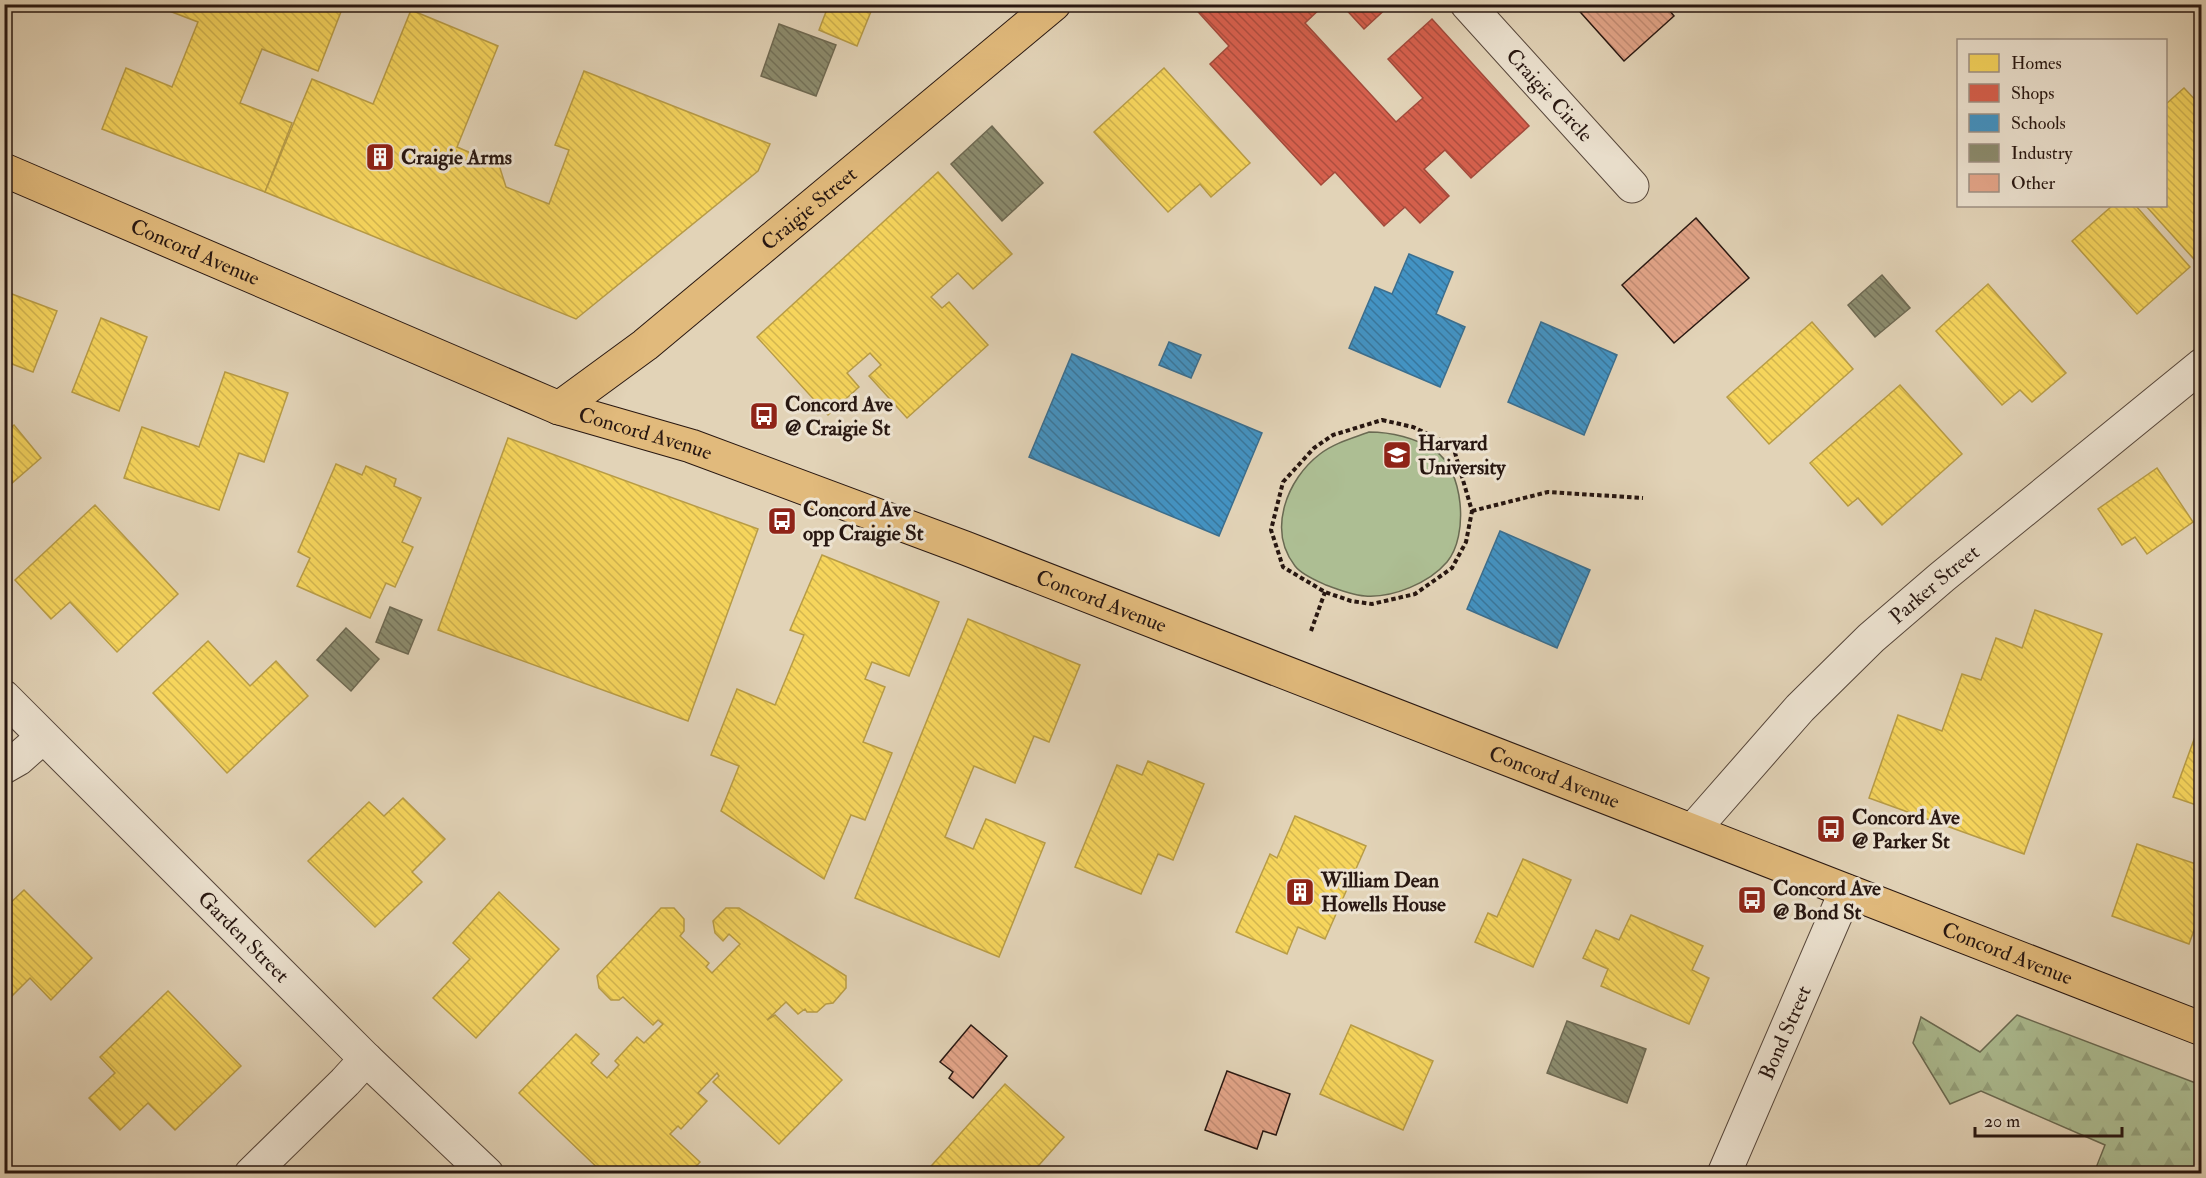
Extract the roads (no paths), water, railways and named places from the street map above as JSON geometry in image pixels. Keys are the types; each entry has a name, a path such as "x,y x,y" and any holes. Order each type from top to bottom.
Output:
{"main road":[{"name":"Craigie Street","path":"559,408 645,345 1054,4"},
{"name":"Concord Avenue","path":"4,170 559,408 691,446 965,548 2202,1029"}],"street":[{"name":"Craigie Circle","path":"1467,4 1632,186"},
{"name":"Parker Street","path":"1693,830 1800,708 1871,638 1942,577 2201,366"},
{"name":"Garden Street","path":"4,697 366,1059 487,1173"},
{"path":"4,767 18,759 44,737"},
{"name":"Bond Street","path":"1724,1173 1846,891"},
{"path":"251,1173 366,1059"}],"place":[{"name":"Craigie Arms","path":"380,157"},
{"name":"Concord Ave @ Craigie St","path":"764,416"},
{"name":"Harvard University","path":"1397,455"},
{"name":"Concord Ave opp Craigie St","path":"782,521"},
{"name":"Concord Ave @ Parker St","path":"1831,829"},
{"name":"William Dean Howells House","path":"1300,892"},
{"name":"Concord Ave @ Bond St","path":"1752,900"}]}
